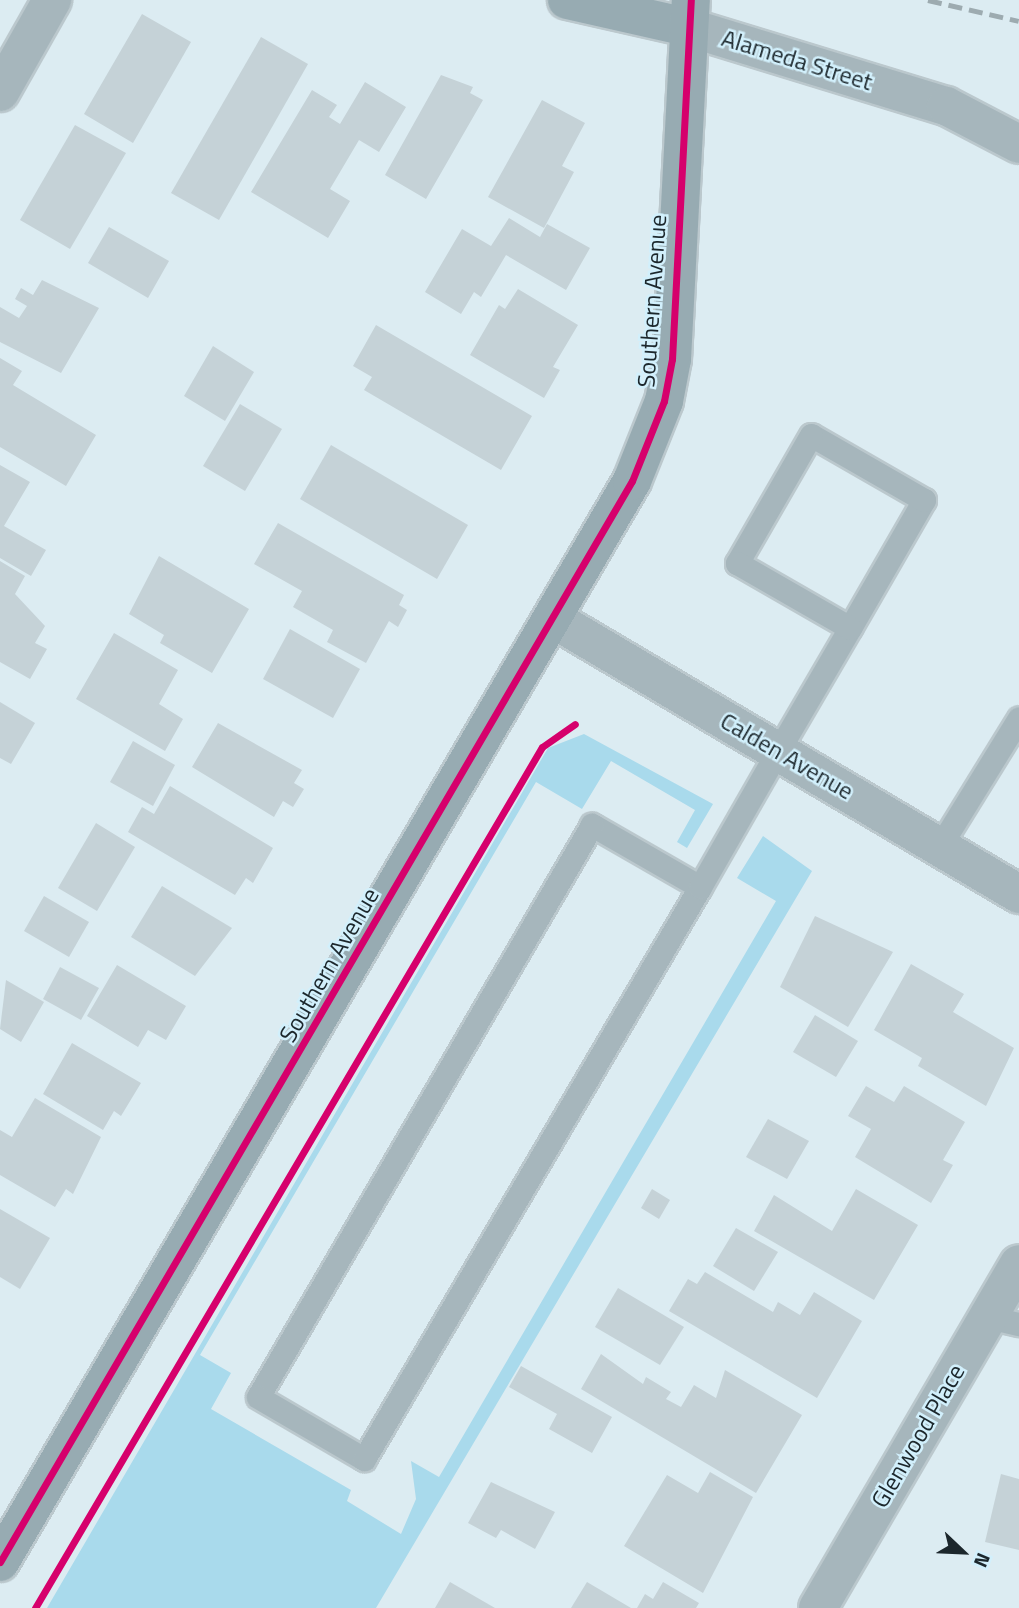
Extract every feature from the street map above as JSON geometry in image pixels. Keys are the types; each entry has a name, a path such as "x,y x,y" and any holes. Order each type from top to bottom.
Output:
{"street":[{"path":"0,92 52,0"},
{"name":"Alameda Street","path":"567,0 689,13 946,106 1019,144"},
{"name":"Southern Avenue","path":"0,1562 555,620 632,481 664,401 672,359 689,13"},
{"name":"Calden Avenue","path":"555,620 1019,894"},
{"name":"Glenwood Place","path":"827,1606 1004,1320 1019,1264"}],"lane":[{"path":"700,887 592,825 258,1397 364,1459 700,887 778,751 850,628 924,500 811,435 737,562 850,628"},
{"path":"940,846 1019,718"}],"shaded area":[{"path":"584,734 713,804 687,848 677,842 695,810 611,761 582,809 536,782 200,1355 231,1373 211,1409 351,1490 347,1501 401,1534 416,1499 411,1461 439,1477 776,901 737,878 763,836 812,871 376,1608 47,1608 548,748"}],"building":[{"path":"142,14 191,42 133,143 84,114"},
{"path":"261,37 308,64 219,220 171,193"},
{"path":"441,75 473,87 470,93 483,100 426,199 385,175"},
{"path":"365,82 406,107 379,152 359,140 330,189 350,201 328,238 251,192 312,90 337,105 329,117 340,124"},
{"path":"542,100 585,123 562,166 574,172 544,228 488,197"},
{"path":"75,125 126,153 70,249 20,220"},
{"path":"509,218 540,237 547,224 590,248 566,290 506,255 481,297 474,292 461,314 425,292 462,229 491,246"},
{"path":"109,227 169,261 148,298 88,263"},
{"path":"42,280 99,308 61,373 0,342 0,307 19,318 27,306 15,299 21,288 33,295"},
{"path":"518,289 578,325 553,367 560,370 544,398 470,355 499,305 505,309"},
{"path":"376,325 532,416 501,470 364,390 372,377 353,366"},
{"path":"213,346 254,372 225,421 184,396"},
{"path":"0,358 22,371 13,385 96,435 66,486 0,447"},
{"path":"240,404 282,429 245,491 203,466"},
{"path":"331,445 468,525 437,579 300,499"},
{"path":"0,465 30,482 4,526 46,550 31,576 0,558"},
{"path":"278,523 404,595 399,605 407,610 398,627 389,621 366,663 327,642 333,630 293,607 302,591 254,564"},
{"path":"159,556 249,609 212,673 160,643 164,635 129,614"},
{"path":"0,561 25,576 15,594 45,626 35,643 47,649 30,679 0,662"},
{"path":"290,629 360,669 333,718 263,679"},
{"path":"114,633 178,670 159,704 183,719 165,751 76,699"},
{"path":"0,702 35,723 11,764 0,758"},
{"path":"218,723 302,770 294,783 304,789 293,807 283,801 274,817 192,767"},
{"path":"133,741 175,765 153,806 110,782"},
{"path":"170,786 273,848 253,883 246,878 235,895 128,832 142,807 154,814"},
{"path":"96,823 135,847 97,911 58,888"},
{"path":"162,886 232,928 195,976 131,937"},
{"path":"44,896 89,922 69,957 24,931"},
{"path":"815,916 893,952 848,1027 780,987"},
{"path":"911,964 964,994 953,1012 1014,1048 986,1106 918,1066 922,1058 874,1030"},
{"path":"117,965 186,1006 166,1040 148,1030 138,1047 87,1016"},
{"path":"60,967 99,988 81,1020 43,999"},
{"path":"6,980 44,1002 21,1042 0,1029"},
{"path":"815,1015 858,1041 836,1077 793,1052"},
{"path":"72,1043 141,1083 121,1116 114,1111 103,1130 43,1094"},
{"path":"866,1086 894,1102 904,1086 965,1122 943,1160 953,1165 931,1203 855,1157 871,1129 848,1116"},
{"path":"35,1098 101,1137 73,1194 66,1189 55,1207 0,1175 0,1130 12,1137"},
{"path":"768,1119 809,1141 787,1179 746,1157"},
{"path":"652,1189 670,1200 659,1219 641,1208"},
{"path":"856,1189 918,1225 874,1300 754,1231 774,1195 832,1231"},
{"path":"0,1209 50,1238 20,1289 0,1277"},
{"path":"736,1228 778,1252 754,1291 713,1266"},
{"path":"705,1272 773,1312 778,1302 800,1315 814,1292 862,1321 817,1398 669,1311 688,1279 697,1284"},
{"path":"618,1288 684,1327 660,1365 595,1327"},
{"path":"601,1354 643,1384 646,1377 671,1392 666,1399 681,1407 694,1385 716,1398 725,1370 802,1415 756,1493 581,1389"},
{"path":"521,1366 612,1417 592,1453 549,1429 557,1414 509,1387"},
{"path":"710,1472 753,1497 703,1593 624,1546 667,1475 698,1493"},
{"path":"1001,1474 1019,1479 1019,1550 985,1542"},
{"path":"491,1482 555,1512 535,1549 501,1530 496,1538 468,1523"},
{"path":"450,1582 495,1608 435,1608"},
{"path":"587,1582 631,1608 571,1608"},
{"path":"663,1582 699,1603 696,1608 637,1608 645,1594 653,1599"}],"railway":[{"path":"928,0 1019,21"}],"cycle path":[{"path":"0,1562 632,481 664,401 672,359 691,0"},
{"path":"35,1608 542,747 575,724"}]}
